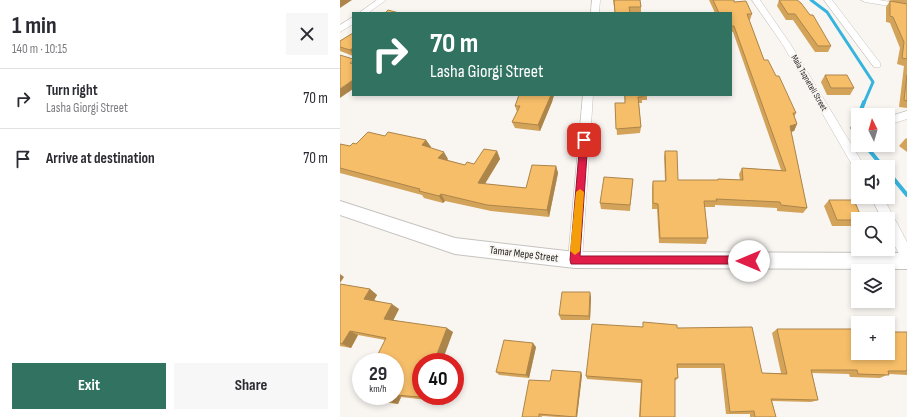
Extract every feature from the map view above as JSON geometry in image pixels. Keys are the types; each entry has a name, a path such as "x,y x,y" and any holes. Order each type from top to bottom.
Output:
{"street":[{"path":"364,12 382,0"},
{"path":"595,12 596,0"},
{"name":"Maia Tsqneteli Street","path":"756,0 787,45 855,160"},
{"path":"828,0 877,65"},
{"path":"865,0 907,7"},
{"path":"340,29 352,21"},
{"path":"574,260 588,96"},
{"path":"895,119 907,115"},
{"path":"881,204 907,256"},
{"name":"Tamar Mepe Street","path":"340,208 456,246 574,260 907,261"}],"building":[{"path":"614,0 640,0 641,7 629,7 630,12 615,12"},
{"path":"713,0 734,0 734,2 746,1 752,14 747,14 764,60 768,60 776,76 779,76 796,113 793,113 797,124 790,126 807,208 781,205 780,202 716,199 717,201 704,201 708,238 660,238 658,204 653,203 653,181 666,181 665,151 677,151 678,180 743,180 742,168 786,171 734,26 732,26 732,12 719,12"},
{"path":"779,0 797,0 801,3 810,15 813,15 831,46 818,46 795,14 788,14"},
{"path":"890,1 907,4 907,59 902,58 904,42 893,17 890,16"},
{"path":"352,34 352,49 350,50 340,47 340,41"},
{"path":"340,55 352,59 352,62 350,63 352,64 352,81 340,89"},
{"path":"825,75 847,75 854,88 831,88"},
{"path":"907,75 907,101 904,100"},
{"path":"519,96 551,96 538,125 512,122 520,106 515,106"},
{"path":"625,96 642,96 638,97 641,127 616,129 615,103 625,103"},
{"path":"368,132 385,136 388,132 426,140 422,145 444,152 438,158 465,165 467,162 474,164 484,149 497,151 478,183 526,188 532,165 556,166 547,210 487,205 441,194 439,196 419,191 420,189 340,168 340,144 350,146 353,143 356,144"},
{"path":"604,177 633,179 630,205 600,203"},
{"path":"829,200 851,200 851,204 856,204 859,212 851,212 851,220 837,220"},
{"path":"340,284 370,289 364,299 392,304 384,319 447,328 437,353 412,353 412,396 404,396 404,353 378,353 386,338 350,331 342,344 340,343"},
{"path":"562,292 590,292 589,316 559,315"},
{"path":"643,322 677,325 677,328 752,327 762,373 787,374 777,329 851,329 851,360 895,360 895,332 907,332 907,371 888,371 889,375 858,374 857,370 811,370 818,400 771,399 776,417 755,417 754,411 730,412 724,364 677,364 678,378 675,378 675,417 640,417 642,380 586,376 592,324 643,327"},
{"path":"504,340 533,343 526,375 496,372"},
{"path":"552,370 581,372 576,417 539,414 539,417 522,417 529,380 550,381"}],"waterway":[{"path":"811,0 827,12 873,82 864,103"},
{"path":"862,108 864,102"},
{"path":"871,152 877,160"},
{"path":"895,180 907,195"}],"slow traffic":[{"path":"575,251 580,192"}],"route":[{"path":"584,140 574,260 749,261"}]}
